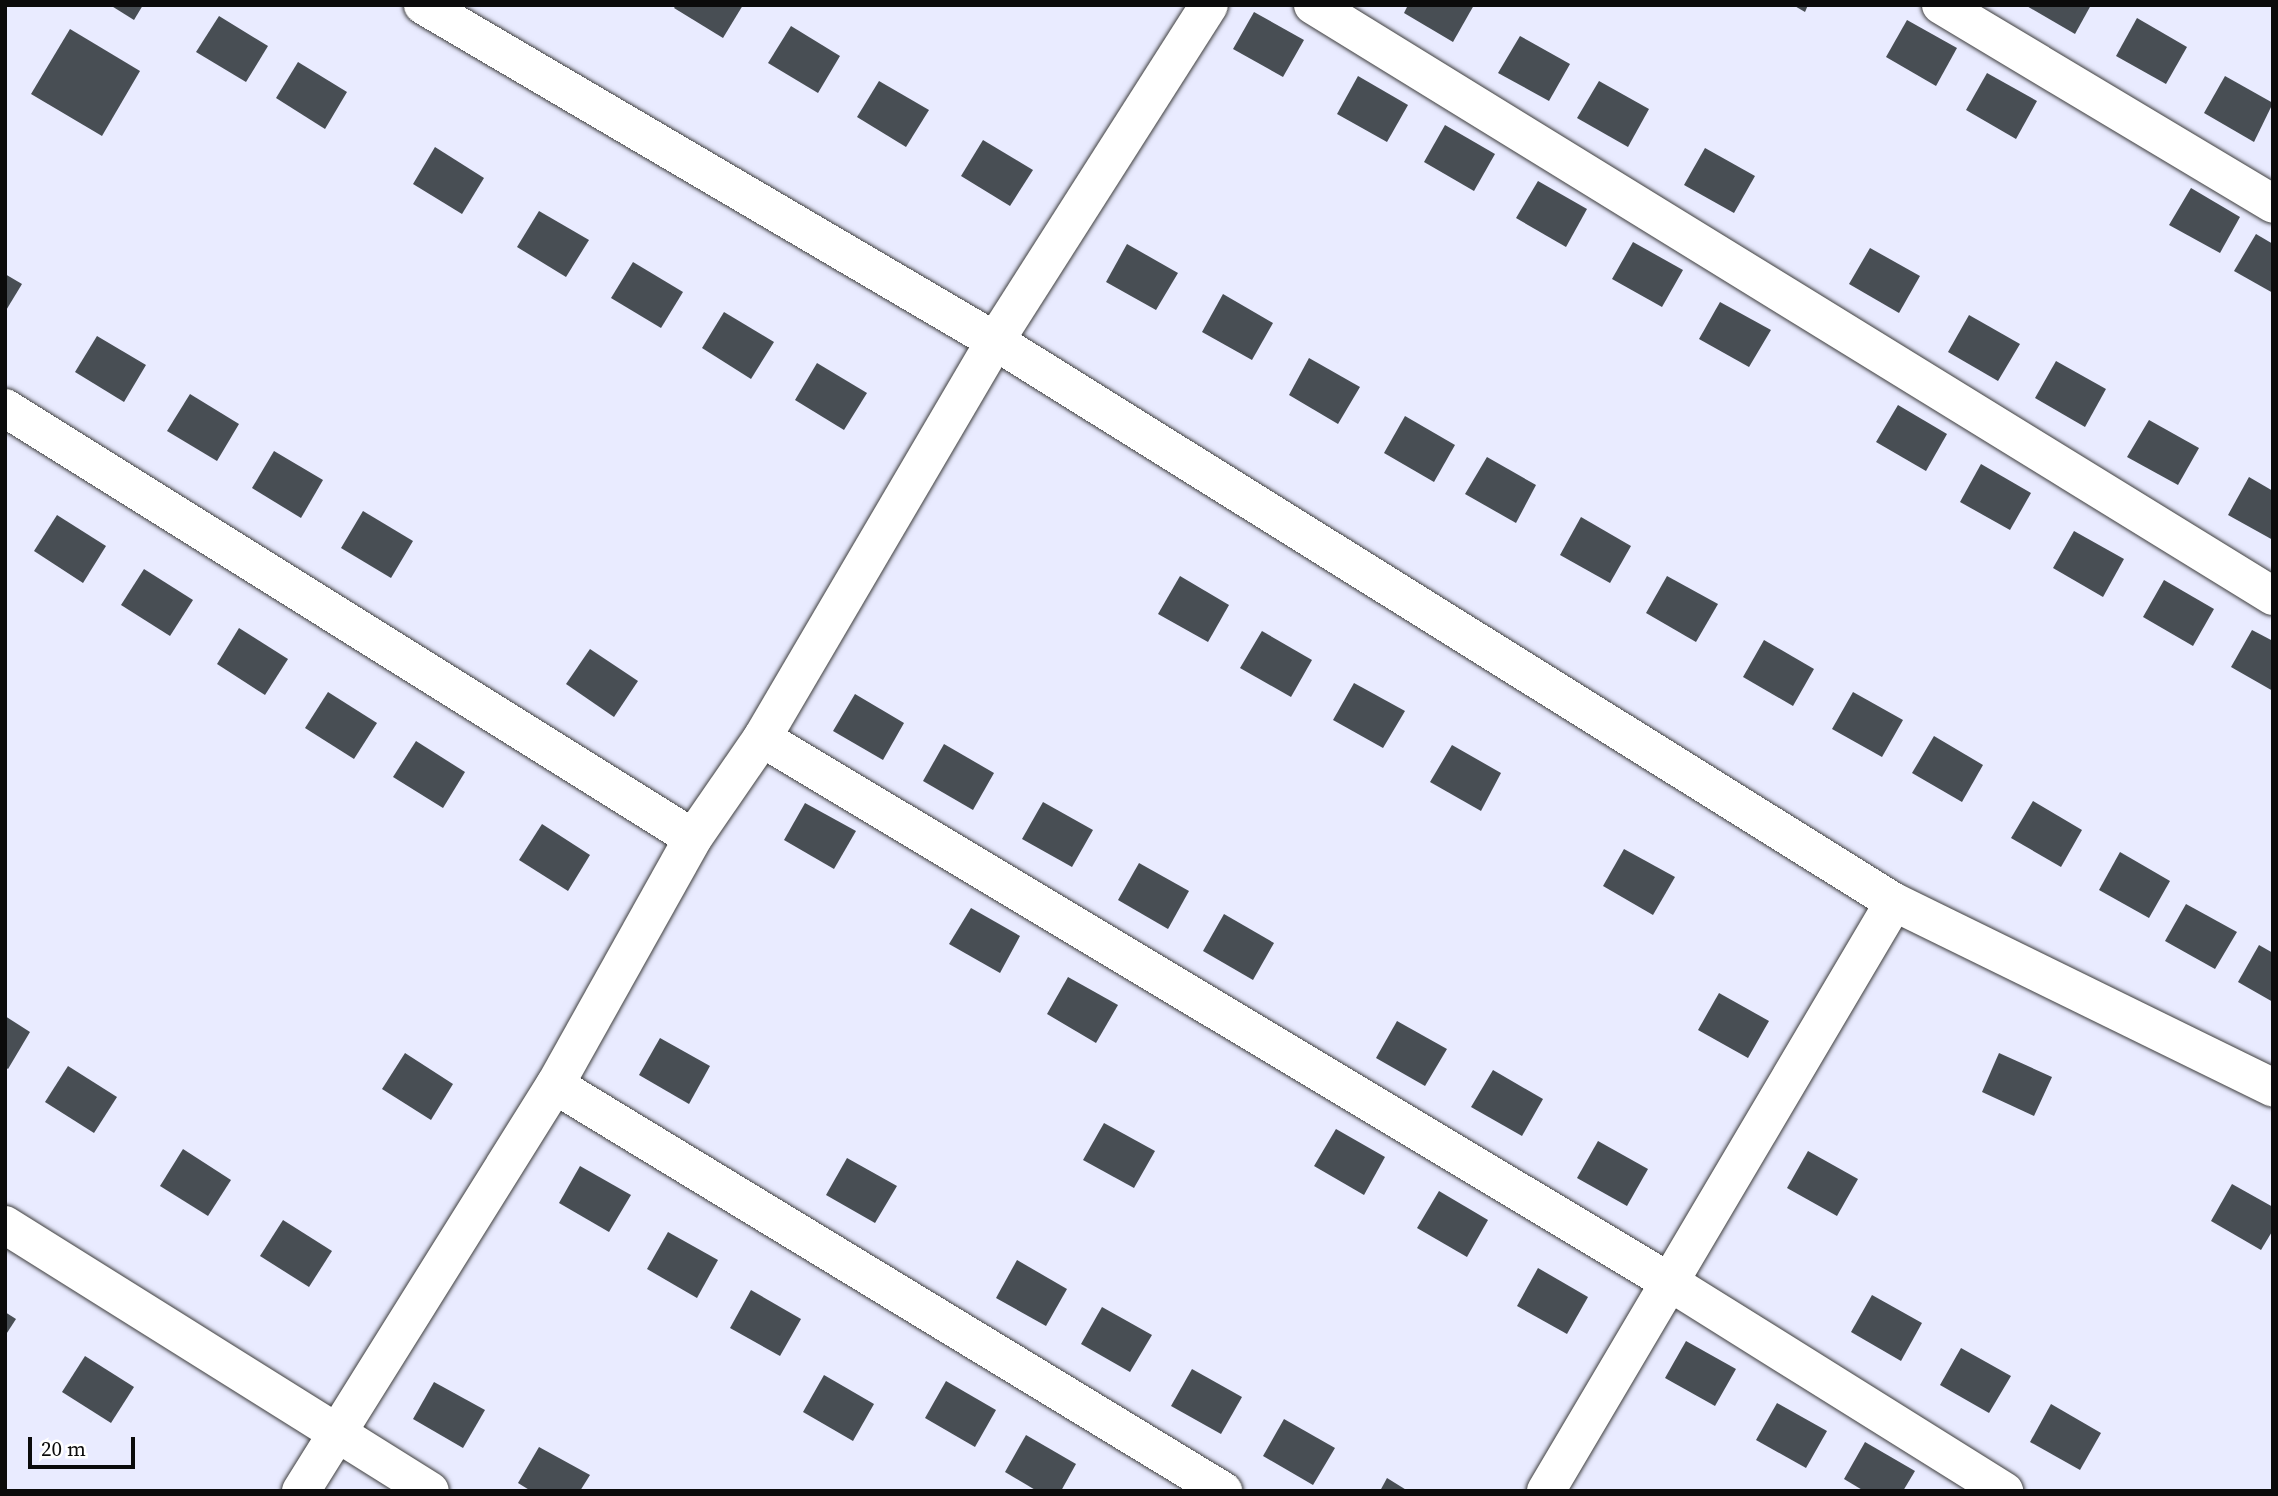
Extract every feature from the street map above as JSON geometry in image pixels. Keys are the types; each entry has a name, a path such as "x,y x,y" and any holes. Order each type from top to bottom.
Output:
{"street":[{"path":"423,5 995,341 1894,902 2273,1088"},
{"path":"301,1491 555,1086 693,838 762,738 995,341 1209,5"},
{"path":"1313,5 2273,596"},
{"path":"1941,5 2273,204"},
{"path":"5,408 693,838"},
{"path":"762,738 1671,1283 2004,1491"},
{"path":"1546,1491 1894,902"},
{"path":"555,1086 1223,1491"},
{"path":"5,1225 430,1491"}],"building":[{"path":"110,5 143,5 134,20"},
{"path":"676,5 743,5 723,38 674,8"},
{"path":"1408,5 1474,5 1453,42 1404,13"},
{"path":"1793,5 1808,5 1805,12"},
{"path":"2025,5 2091,5 2075,34"},
{"path":"1254,12 1304,40 1283,77 1233,49"},
{"path":"219,16 268,46 246,82 196,52"},
{"path":"2137,18 2187,47 2166,84 2116,56"},
{"path":"1907,20 1957,48 1936,86 1886,57"},
{"path":"791,26 840,56 818,93 768,63"},
{"path":"70,29 140,71 102,136 31,94"},
{"path":"1520,36 1570,64 1549,101 1498,73"},
{"path":"298,62 347,92 325,129 276,98"},
{"path":"1987,73 2037,101 2016,139 1966,110"},
{"path":"1358,76 1408,105 1387,142 1337,114"},
{"path":"2225,76 2273,103 2254,142 2204,113"},
{"path":"879,81 929,110 906,147 857,117"},
{"path":"1599,81 1649,109 1628,147 1577,118"},
{"path":"1445,125 1495,154 1474,191 1424,162"},
{"path":"983,140 1033,170 1010,206 961,176"},
{"path":"435,147 484,178 462,214 413,184"},
{"path":"1705,148 1755,176 1734,213 1684,185"},
{"path":"1538,181 1587,209 1566,247 1516,218"},
{"path":"2191,188 2240,217 2220,253 2169,225"},
{"path":"539,211 589,240 566,277 517,247"},
{"path":"2256,234 2273,244 2273,293 2234,271"},
{"path":"1633,242 1683,270 1662,307 1612,279"},
{"path":"1127,244 1178,273 1156,310 1106,282"},
{"path":"1870,248 1920,276 1899,313 1849,284"},
{"path":"633,262 683,292 661,328 611,298"},
{"path":"5,274 22,284 5,312"},
{"path":"1223,294 1273,323 1252,360 1202,332"},
{"path":"1720,302 1771,330 1749,367 1699,339"},
{"path":"724,312 774,342 751,379 702,348"},
{"path":"1969,315 2020,344 1998,381 1948,352"},
{"path":"97,336 146,365 124,402 75,372"},
{"path":"1309,358 1360,387 1338,424 1289,395"},
{"path":"2056,361 2106,389 2085,427 2035,398"},
{"path":"817,363 867,393 844,430 795,400"},
{"path":"190,394 239,424 217,461 167,431"},
{"path":"1898,405 1947,434 1926,471 1876,442"},
{"path":"1405,416 1455,445 1434,482 1384,453"},
{"path":"2149,420 2199,448 2178,485 2127,457"},
{"path":"274,451 323,480 301,518 252,488"},
{"path":"1487,457 1536,485 1516,523 1465,494"},
{"path":"1981,464 2031,493 2010,530 1960,502"},
{"path":"2249,477 2273,491 2273,540 2228,515"},
{"path":"363,511 413,541 391,578 341,548"},
{"path":"57,515 106,546 83,583 34,551"},
{"path":"1581,517 1631,546 1610,583 1560,555"},
{"path":"2074,531 2124,559 2103,597 2053,568"},
{"path":"144,569 193,600 170,636 121,605"},
{"path":"1180,576 1229,605 1208,642 1158,614"},
{"path":"1667,576 1718,604 1696,642 1646,613"},
{"path":"2164,580 2214,609 2193,646 2143,617"},
{"path":"239,628 288,659 265,695 217,664"},
{"path":"2252,630 2273,641 2273,691 2231,667"},
{"path":"1262,631 1312,660 1291,697 1240,668"},
{"path":"1764,640 1814,669 1793,706 1743,677"},
{"path":"590,649 638,681 614,717 566,684"},
{"path":"1354,683 1405,711 1383,748 1333,720"},
{"path":"328,692 377,723 354,759 305,728"},
{"path":"1853,692 1903,720 1882,757 1832,729"},
{"path":"855,694 904,723 883,760 833,731"},
{"path":"1934,736 1983,765 1962,802 1912,773"},
{"path":"416,741 465,772 443,808 393,777"},
{"path":"944,744 994,773 973,810 923,781"},
{"path":"1452,745 1501,773 1481,811 1430,782"},
{"path":"2033,801 2082,830 2061,867 2011,838"},
{"path":"1043,802 1093,830 1072,867 1022,839"},
{"path":"805,803 856,831 834,869 784,840"},
{"path":"542,824 590,855 568,891 519,860"},
{"path":"1624,849 1675,877 1653,915 1603,886"},
{"path":"2120,852 2170,881 2149,918 2099,890"},
{"path":"1139,863 1189,891 1168,929 1118,900"},
{"path":"2186,904 2237,932 2215,969 2165,941"},
{"path":"971,908 1020,936 1000,973 949,944"},
{"path":"1224,914 1274,943 1253,980 1203,951"},
{"path":"2259,945 2273,953 2273,1002 2238,982"},
{"path":"1068,977 1118,1005 1096,1043 1047,1014"},
{"path":"1719,993 1769,1021 1748,1058 1698,1030"},
{"path":"5,1016 30,1032 8,1069 5,1067"},
{"path":"1397,1021 1447,1049 1425,1086 1376,1058"},
{"path":"660,1038 710,1066 689,1104 639,1075"},
{"path":"405,1053 453,1084 431,1120 382,1089"},
{"path":"1999,1053 2052,1077 2034,1116 1982,1092"},
{"path":"68,1066 117,1097 94,1133 45,1102"},
{"path":"1493,1070 1543,1099 1522,1136 1471,1107"},
{"path":"1104,1123 1155,1151 1134,1188 1083,1160"},
{"path":"1336,1129 1385,1157 1364,1195 1314,1166"},
{"path":"1598,1141 1648,1169 1627,1206 1577,1178"},
{"path":"183,1149 231,1180 208,1216 160,1186"},
{"path":"1808,1151 1858,1179 1837,1216 1787,1188"},
{"path":"847,1158 897,1186 875,1223 826,1195"},
{"path":"580,1166 631,1195 609,1232 559,1203"},
{"path":"2232,1184 2273,1207 2273,1230 2261,1250 2211,1221"},
{"path":"1439,1191 1488,1220 1467,1257 1417,1228"},
{"path":"283,1220 332,1251 309,1287 260,1256"},
{"path":"668,1232 718,1260 697,1298 647,1269"},
{"path":"1017,1260 1067,1289 1046,1326 996,1298"},
{"path":"1538,1268 1588,1297 1567,1334 1517,1306"},
{"path":"751,1290 801,1319 780,1356 730,1328"},
{"path":"1872,1295 1922,1323 1901,1361 1851,1332"},
{"path":"1102,1307 1152,1335 1130,1372 1081,1344"},
{"path":"5,1312 16,1319 5,1336"},
{"path":"1686,1341 1736,1369 1715,1406 1665,1378"},
{"path":"1961,1348 2011,1376 1989,1413 1940,1385"},
{"path":"85,1356 134,1387 111,1423 62,1392"},
{"path":"1192,1369 1242,1397 1221,1434 1171,1406"},
{"path":"824,1375 874,1404 853,1441 803,1412"},
{"path":"946,1381 996,1410 975,1447 925,1418"},
{"path":"434,1382 485,1410 463,1448 413,1419"},
{"path":"1777,1403 1827,1431 1806,1468 1756,1440"},
{"path":"2051,1404 2101,1433 2080,1470 2030,1442"},
{"path":"1284,1419 1335,1448 1313,1485 1263,1456"},
{"path":"1026,1435 1076,1464 1061,1491 1037,1491 1005,1472"},
{"path":"1865,1442 1915,1471 1903,1491 1864,1491 1844,1479"},
{"path":"539,1447 590,1475 580,1491 531,1491 518,1483"},
{"path":"1387,1478 1408,1491 1380,1491"}]}
